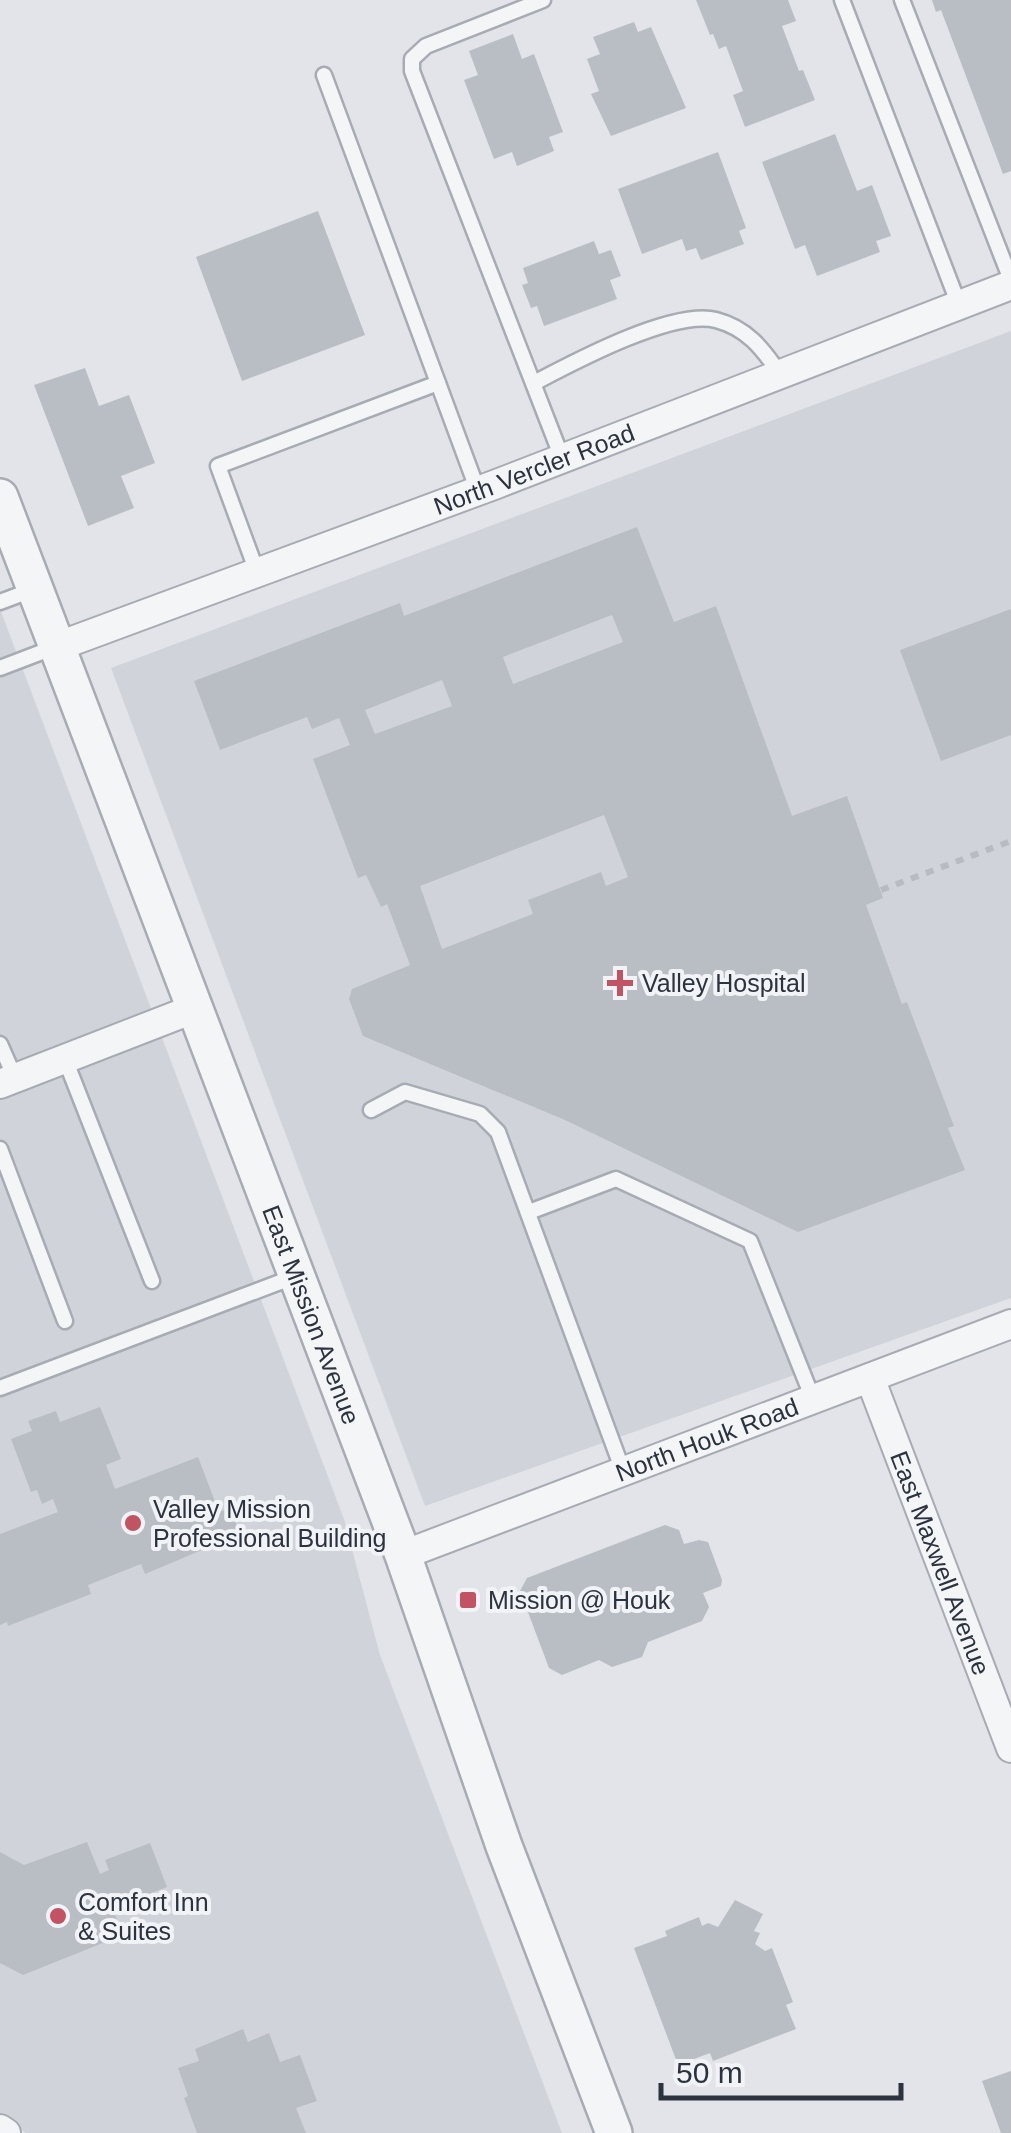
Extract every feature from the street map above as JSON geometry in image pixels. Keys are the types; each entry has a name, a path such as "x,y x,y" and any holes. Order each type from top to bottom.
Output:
{"street":[{"name":"North Vercler Road","path":"56,646 478,491 1011,283"},
{"name":"East Mission Avenue","path":"0,498 403,1555 504,1846 614,2133"},
{"path":"7,1081 196,1008"},
{"name":"North Houk Road","path":"403,1555 1011,1324"},
{"name":"East Maxwell Avenue","path":"870,1378 1011,1748"},
{"path":"0,2128 6,2133"}],"lane":[{"path":"544,0 426,46 412,60 412,71 562,458"},
{"path":"842,0 959,305"},
{"path":"902,0 1011,283"},
{"path":"324,75 478,491"},
{"path":"534,383 612,345 694,320 713,319 736,328 759,344 780,374"},
{"path":"258,572 218,466 438,382"},
{"path":"0,602 35,589"},
{"path":"0,668 56,646"},
{"path":"0,1044 7,1081"},
{"path":"66,1058 152,1281"},
{"path":"371,1110 406,1092 480,1114 498,1132 624,1470"},
{"path":"0,1149 65,1321"},
{"path":"529,1212 616,1179 750,1242 813,1400"},
{"path":"0,1388 297,1276"}],"path":[{"path":"881,890 1011,841"}],"shaded area":[{"name":"Valley Hospital","path":"1011,331 1011,1298 425,1506 111,668"},
{"path":"0,609 344,1519 380,1655 562,2133 26,2133 0,2114"}],"building":[{"path":"696,0 788,0 796,21 782,26 815,100 745,127 733,95 743,91 726,46 719,49"},
{"path":"932,0 1011,0 1011,171 1003,174 941,10 936,12"},
{"path":"634,22 638,32 651,27 686,108 611,136 591,94 599,91 587,59 600,54 593,37"},
{"path":"513,34 522,59 534,54 563,132 549,137 554,151 517,166 512,152 494,159 464,80 478,75 469,51"},
{"path":"835,134 857,191 872,185 891,236 876,241 880,252 817,276 805,245 795,249 762,162"},
{"path":"718,152 746,228 739,231 744,244 701,260 696,248 686,251 682,239 642,254 618,189"},
{"path":"318,211 365,335 242,381 196,257"},
{"path":"594,241 599,254 611,250 621,276 610,280 617,299 544,326 537,306 531,308 522,285 528,283 523,268"},
{"path":"85,368 99,406 129,395 155,463 121,476 134,508 88,526 34,385"},
{"path":"637,527 674,622 716,606 792,816 847,796 883,898 866,905 902,1004 907,1002 954,1126 948,1128 965,1170 798,1232 565,1120 363,1036 349,999 352,989 410,965 387,904 381,907 366,875 358,878 313,759 350,745 339,718 312,729 307,717 220,750 194,681 400,603 404,616","holes":["612,615 623,642 513,684 503,657","442,680 452,706 375,734 365,710","604,815 628,877 606,886 601,872 528,900 533,914 442,949 420,886"]},
{"path":"1011,609 1011,735 941,761 900,650"},
{"name":"Valley Mission Professional Building","path":"100,1407 121,1459 106,1465 115,1489 198,1457 219,1512 230,1508 240,1534 145,1574 141,1564 88,1585 91,1594 8,1626 7,1622 0,1625 0,1534 58,1512 53,1499 42,1504 37,1490 31,1492 11,1439 32,1431 28,1421 56,1411 60,1422"},
{"path":"665,1525 679,1530 684,1544 708,1542 722,1580 721,1586 703,1593 709,1607 702,1621 648,1642 642,1657 612,1667 599,1660 562,1675 549,1668 520,1591 527,1578"},
{"name":"Comfort Inn & Suites","path":"87,1842 100,1874 109,1870 105,1860 150,1843 167,1887 122,1904 118,1893 108,1897 123,1935 23,1975 0,1963 0,1852 24,1865"},
{"path":"735,1900 763,1914 754,1931 760,1933 755,1944 765,1951 772,1948 793,2002 786,2005 796,2029 713,2061 710,2053 678,2065 634,1948 667,1936 665,1931 699,1917 702,1926 708,1923 718,1927"},
{"path":"243,2029 248,2042 269,2033 280,2062 300,2055 317,2101 296,2108 306,2133 197,2133 178,2068 199,2061 195,2049"},
{"path":"1011,2071 1011,2133 1001,2133 982,2081"}],"place":[{"name":"Valley Hospital","path":"620,983"},
{"name":"Valley Mission Professional Building","path":"133,1523"},
{"name":"Mission @ Houk","path":"468,1600"},
{"name":"Comfort Inn & Suites","path":"58,1916"}]}
